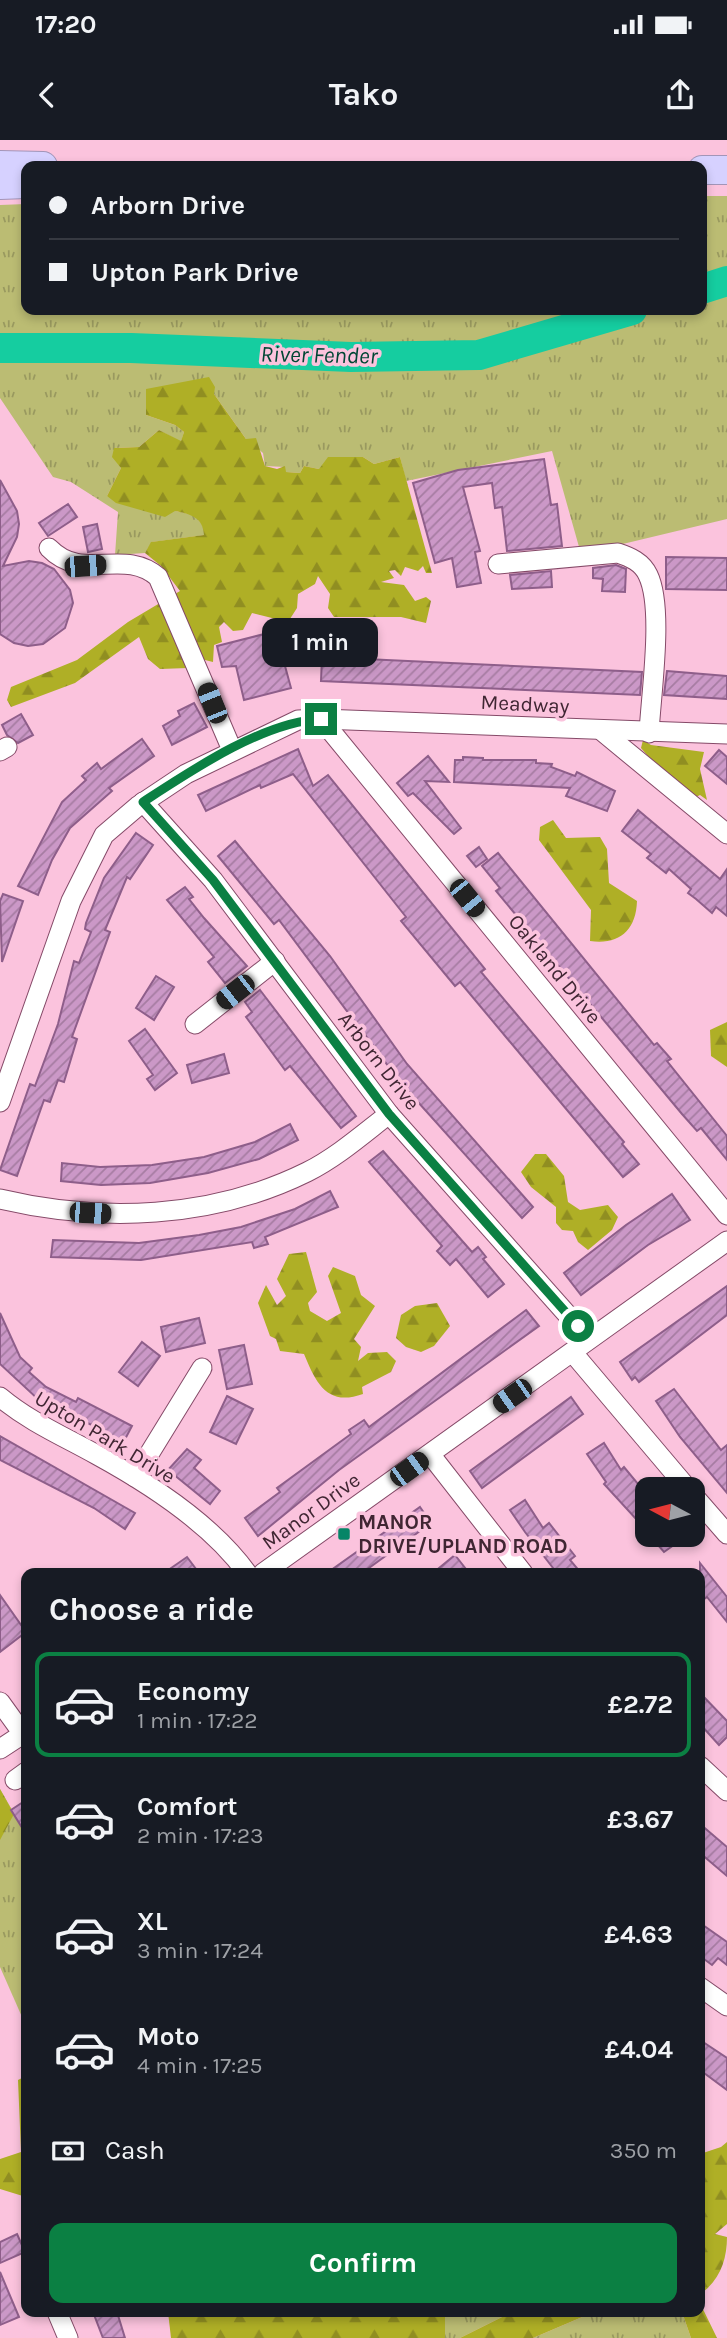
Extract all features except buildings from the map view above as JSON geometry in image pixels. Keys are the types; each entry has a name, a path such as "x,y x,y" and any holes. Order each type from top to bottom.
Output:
{"highway":[{"path":"0,165 21,165"},
{"path":"707,170 727,170"},
{"path":"0,185 21,184"}],"street":[{"path":"49,548 70,564 135,565 149,569 158,577 232,750"},
{"path":"498,564 618,554 632,557 647,573 655,601 649,733"},
{"path":"0,1102 71,901 104,835 143,802 232,750 298,720 321,719"},
{"name":"Meadway","path":"321,719 547,726 603,732 727,734"},
{"name":"Oakland Drive","path":"321,719 727,1215"},
{"path":"603,732 727,834"},
{"name":"Arborn Drive","path":"143,802 213,880 389,1114 589,1339"},
{"path":"195,1024 275,961"},
{"path":"0,1199 73,1212 108,1214 138,1214 234,1200 307,1172 335,1155 389,1114"},
{"name":"Manor Drive","path":"270,1568 727,1241"},
{"path":"573,1353 678,1477"},
{"path":"135,1477 202,1368"},
{"name":"Upton Park Drive","path":"0,1397 23,1417 135,1477 215,1537 243,1568"},
{"path":"430,1454 519,1568"},
{"path":"705,1509 727,1534"},
{"path":"0,1702 21,1730"},
{"path":"0,1749 21,1737"},
{"path":"705,1771 727,1791"},
{"path":"705,1991 727,2006"},
{"path":"59,2317 68,2338"}],"green space":[{"path":"707,196 727,196 727,519 581,554 552,451 406,481 400,457 374,464 363,457 319,469 304,466 300,473 285,472 285,467 265,466 263,453 246,439 214,394 146,415 175,425 184,432 181,442 159,430 139,447 114,448 121,468 107,496 194,515 203,525 205,535 152,542 145,553 115,555 118,512 71,482 53,477 0,398 0,205 21,204 21,315 707,315"},
{"path":"209,377 215,387 214,394 246,439 256,438 265,466 277,469 285,466 286,472 300,473 304,466 319,469 328,457 363,457 374,464 400,457 432,573 426,573 423,566 418,571 405,567 401,576 395,570 389,571 394,578 381,582 404,585 415,601 426,597 431,601 426,623 401,617 334,617 328,608 330,594 318,576 315,584 298,594 297,608 288,622 252,613 243,630 233,631 224,622 219,627 222,642 214,645 213,662 201,659 188,668 160,669 148,659 139,637 75,683 11,707 7,700 11,687 77,660 128,622 180,591 161,566 145,553 151,542 204,535 201,524 195,517 181,512 175,511 165,517 116,503 107,496 121,468 112,457 114,448 139,447 159,430 181,441 184,432 175,425 146,415 146,389"},
{"path":"643,740 651,745 704,752 700,769 707,800 700,795 694,798 659,769 641,748"},
{"path":"553,820 566,838 600,837 607,849 609,883 637,901 633,920 624,934 609,941 590,941 591,910 539,840 540,827"},
{"path":"727,1022 727,1067 711,1056 710,1030"},
{"path":"535,1154 546,1154 564,1176 568,1202 580,1210 608,1205 618,1217 612,1230 588,1250 578,1242 573,1231 562,1230 556,1223 556,1207 531,1187 521,1172"},
{"path":"306,1252 317,1292 308,1303 310,1311 327,1321 341,1313 328,1276 333,1267 355,1276 361,1295 375,1306 354,1339 361,1347 358,1361 368,1353 387,1352 396,1361 391,1372 362,1387 363,1394 351,1397 332,1395 318,1383 304,1354 280,1351 276,1339 270,1336 258,1303 266,1285 277,1305 286,1296 277,1279 289,1254"},
{"path":"437,1303 450,1326 434,1346 421,1352 406,1347 396,1338 401,1315 415,1306"},
{"path":"0,1789 21,1825 21,2015 0,1967"},
{"path":"0,1789 14,1814 0,1840"},
{"path":"21,2078 21,2152 18,2080"},
{"path":"727,2142 727,2224 715,2234 727,2237 726,2253 721,2269 705,2290 705,2152"},
{"path":"21,2152 21,2195 0,2189 0,2159"},
{"path":"705,2313 717,2338 691,2338 684,2317 705,2317"},
{"path":"169,2317 445,2317 445,2338 171,2338"},
{"path":"445,2317 502,2317 460,2338 445,2338"},
{"path":"502,2317 582,2317 533,2338 460,2338"},
{"path":"582,2317 684,2317 691,2338 533,2338"}],"waterway":[{"name":"River Fender","path":"707,287 727,281"},
{"name":"River Fender","path":"0,348 131,348 351,357 479,355 615,315"}],"place":[{"name":"MANOR DRIVE/UPLAND ROAD","path":"344,1534"}],"route":[{"path":"321,719 298,720 232,750 186,774 143,802 213,880 389,1114 578,1326"}]}
